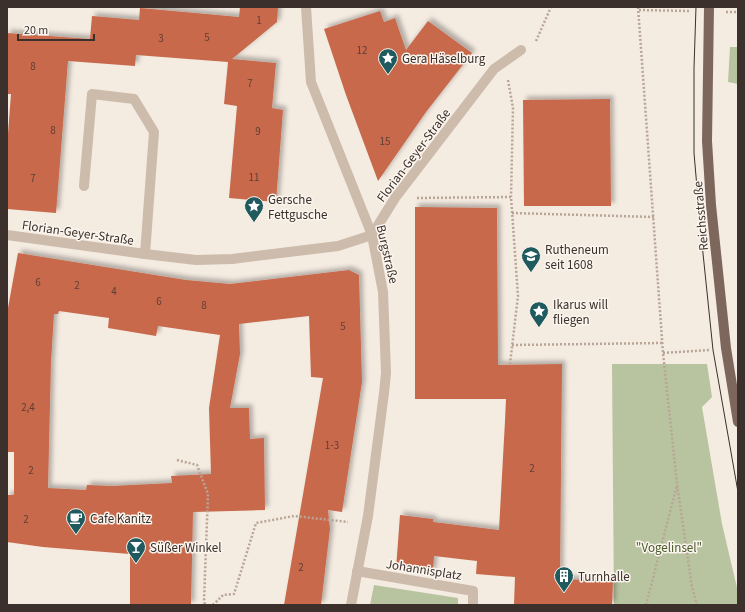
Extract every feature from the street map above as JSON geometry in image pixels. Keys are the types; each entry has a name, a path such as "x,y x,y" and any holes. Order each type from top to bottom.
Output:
{"main road":[{"name":"Reichsstraße","path":"709,10 707,141 711,205 726,348 738,422"}],"street":[{"name":"Burgstraße","path":"306,7 311,82 372,235 383,292 386,372 367,520"},
{"name":"Florian-Geyer-Straße","path":"7,235 196,260 232,259 338,246 372,235 395,198 494,69 521,50"},
{"name":"Florian-Geyer-Straße","path":"84,186 92,94 134,99 154,132 145,254"},
{"path":"351,605 367,520"},
{"name":"Johannisplatz","path":"357,571 473,591 473,605"}],"path":[{"path":"521,50 535,42 551,7"},
{"path":"697,605 692,587 677,484 663,353 639,9 738,12"},
{"path":"494,69 509,81 513,108 511,197 518,296 510,364"},
{"path":"395,198 511,197"},
{"path":"512,213 654,217"},
{"path":"512,345 663,343"},
{"path":"663,353 726,348"},
{"path":"177,460 197,465 208,494 204,602 206,605"},
{"path":"646,605 677,484"},
{"path":"213,605 223,595 234,594 256,523 294,516 367,520"}],"green space":[{"path":"730,47 738,47 738,84 728,82"},
{"name":"\"Vogelinsel\"","path":"612,364 707,364 712,397 702,407 722,524 738,592 738,605 614,605"},
{"path":"374,585 458,598 458,605 370,605"}],"building":[{"path":"240,7 278,7 277,22 232,59 276,63 272,108 283,110 276,202 229,198 237,106 224,104 228,62 136,55 135,66 68,61 56,213 7,209 7,147 11,94 7,94 7,33 90,39 92,16 139,20 140,8 239,17"},
{"path":"380,11 384,22 395,18 406,50 428,21 472,53 426,112 378,181 346,95 324,29"},
{"path":"610,99 611,206 524,206 523,100"},
{"path":"415,207 497,208 498,365 562,364 560,579 613,581 612,605 514,605 515,577 476,574 477,561 434,556 433,572 396,569 400,515 433,519 433,522 499,530 505,421 506,399 415,399"},
{"path":"18,253 186,280 230,284 349,270 359,275 362,382 342,512 328,510 330,529 321,605 284,605 323,378 311,377 309,316 239,324 240,354 230,408 249,408 250,439 264,438 265,510 193,512 191,605 130,605 130,554 43,547 7,542 7,495 14,495 14,452 7,452 8,308","holes":["59,311 109,318 108,328 156,336 158,326 220,335 209,408 211,474 171,476 172,483 112,486 87,485 86,490 48,488 51,362 54,314 58,314"]}],"tram line":[{"path":"696,7 694,153 701,234 713,350 738,492"}],"place":[{"name":"Gera Häselburg","path":"388,75"},
{"name":"Gersche Fettgusche","path":"254,223"},
{"name":"Rutheneum seit 1608","path":"531,273"},
{"name":"Ikarus will fliegen","path":"539,328"},
{"name":"Cafe Kanitz","path":"76,535"},
{"name":"Süßer Winkel","path":"136,564"},
{"name":"Turnhalle","path":"564,593"}]}
